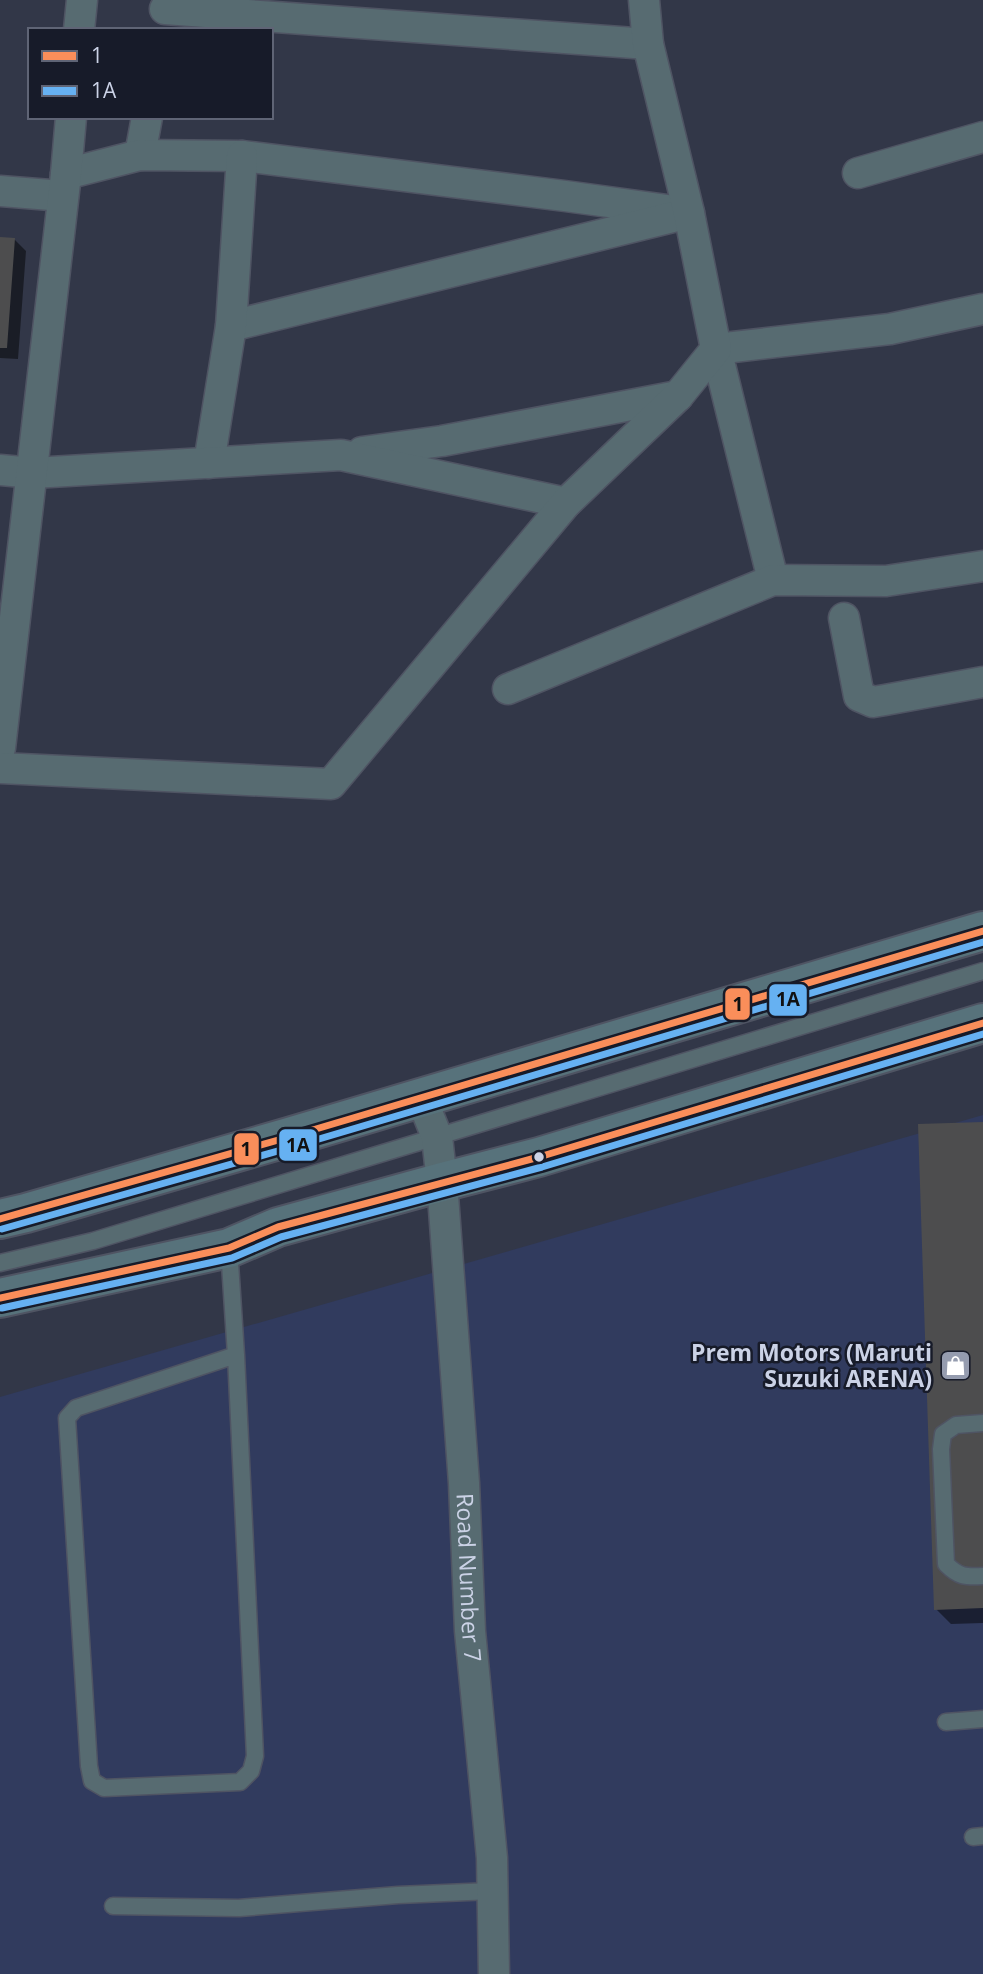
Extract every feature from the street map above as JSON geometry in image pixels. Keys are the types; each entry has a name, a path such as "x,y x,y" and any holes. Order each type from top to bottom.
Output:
{"main road":[{"path":"0,1219 983,931"},
{"path":"0,1298 229,1248 278,1227 539,1157 983,1023"}],"street":[{"path":"79,28 82,0"},
{"path":"644,0 648,44 689,213 716,349 773,580"},
{"path":"164,13 648,44"},
{"path":"0,748 71,119"},
{"path":"140,155 146,119"},
{"path":"858,173 983,137"},
{"path":"0,191 65,185 140,155 242,156 565,195 689,213"},
{"path":"209,463 231,326 242,156"},
{"path":"231,326 689,213"},
{"path":"0,768 331,785 566,503 678,396 716,349 890,329 983,309"},
{"path":"0,470 33,473 341,455 442,441 678,396"},
{"path":"341,455 566,503"},
{"path":"508,689 773,580 886,580 983,566"},
{"path":"844,618 859,696 873,702 983,681"},
{"name":"Road Number 7","path":"421,1097 436,1137 442,1182 464,1483 470,1631 492,1858 494,1974"}],"lane":[{"path":"0,1263 93,1241 983,971"},
{"path":"229,1248 236,1355 255,1756 251,1771 240,1782 104,1788 92,1781 89,1766 67,1418 76,1408 236,1355"},
{"path":"983,1423 956,1424 943,1434 941,1449 946,1564 956,1574 983,1576"},
{"path":"946,1722 983,1719"},
{"path":"113,1906 239,1908 398,1895 492,1891"}],"shaded area":[{"path":"983,1115 983,1974 0,1974 0,1397"}],"building":[{"path":"0,237 15,238 7,348 0,348"},
{"name":"Prem Motors (Maruti Suzuki ARENA)","path":"983,1122 983,1608 934,1610 918,1124"}],"transit line":[{"name":"1","path":"0,1219 289,1137 983,931"},
{"name":"1A","path":"2,1229 292,1147 983,942"},
{"name":"1","path":"0,1298 229,1248 278,1227 539,1157 983,1023"},
{"name":"1A","path":"2,1308 232,1258 281,1237 542,1167 983,1034"}],"place":[{"name":"Prem Motors (Maruti Suzuki ARENA)","path":"955,1366"}]}
